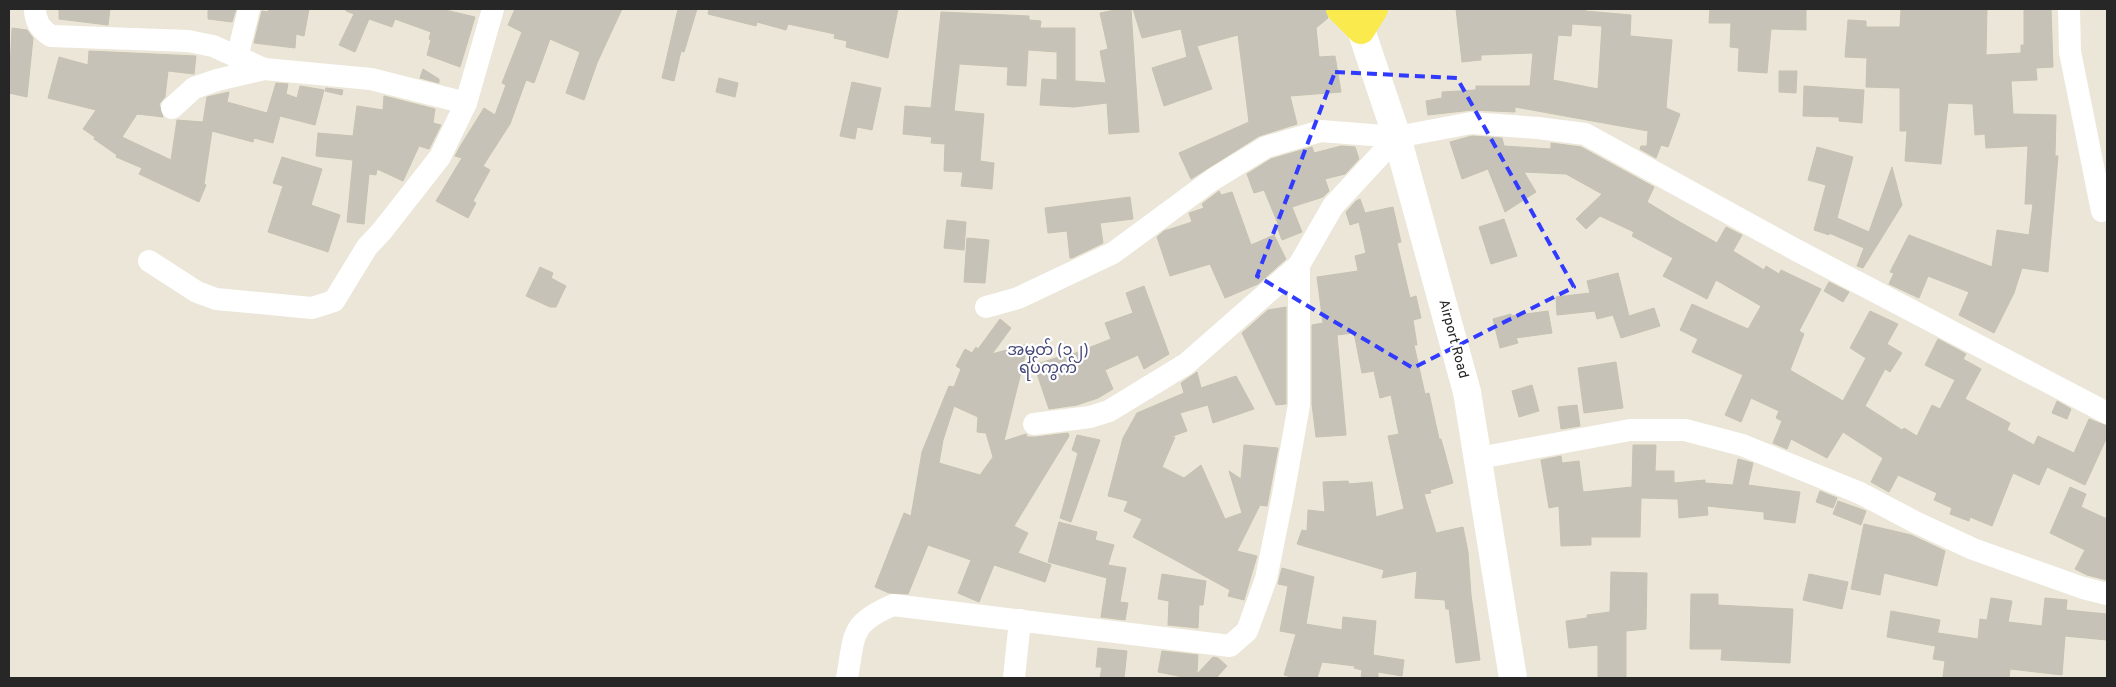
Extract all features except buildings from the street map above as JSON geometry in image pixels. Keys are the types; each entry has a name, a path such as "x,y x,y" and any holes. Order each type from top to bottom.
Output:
{"main road":[{"path":"1340,9 1364,16"},
{"name":"Airport Road","path":"1364,16 1467,392 1513,678"}],"street":[{"path":"35,9 35,16 42,31 51,36 188,41 213,46 264,69 372,78 466,103"},
{"path":"237,58 249,9"},
{"path":"149,261 197,292 216,299 312,308 334,301 367,247 440,158 466,103 493,9"},
{"path":"2069,9 2070,52 2102,211"},
{"path":"172,108 194,88 217,80 264,69"},
{"path":"986,307 1018,298 1113,253 1212,180 1266,147 1321,131 1398,137 1471,123 1538,128 1584,134 1798,251 2107,413"},
{"path":"1034,424 1090,417 1109,411 1186,364 1299,265 1333,206 1398,137"},
{"path":"847,678 855,630 872,614 893,605 1230,646 1247,631 1266,578 1299,404 1299,265"},
{"path":"1479,458 1630,430 1685,430 1742,445 1860,494 1973,549 2083,588 2107,594"},
{"path":"1014,678 1020,620"}],"highlighted area":[{"path":"1335,72 1457,78 1574,287 1413,368 1257,276"}],"district":[{"name":"အမှတ် (၁၂) ရပ်ကွက်","path":"1048,360"}]}
